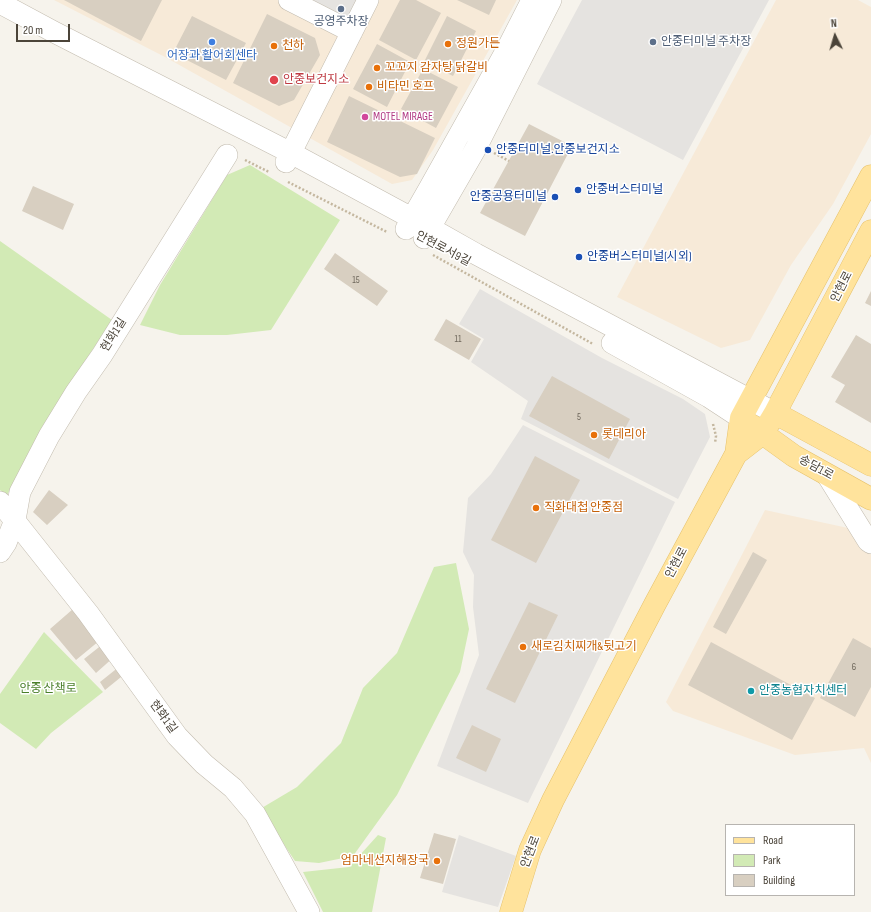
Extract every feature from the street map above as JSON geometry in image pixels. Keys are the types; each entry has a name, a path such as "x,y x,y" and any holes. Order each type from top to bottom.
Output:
{"main road":[{"path":"736,454 746,409 871,176"},
{"name":"안현로","path":"511,912 530,850 553,800 655,604 736,454 763,434 796,375 871,231"},
{"name":"송담1로","path":"746,409 763,434 794,456 871,499"},
{"path":"775,413 871,465"}],"street":[{"path":"289,0 352,32"},
{"path":"284,168 368,0"},
{"name":"안현로서9길","path":"532,0 415,233 709,397 746,409"},
{"path":"415,233 476,148 551,0"},
{"path":"0,3 54,32 284,168"},
{"path":"0,16 284,168 415,233 490,262 746,409 775,413"},
{"name":"현화1길","path":"0,552 6,543 15,520 20,492 49,436 76,392 233,156"},
{"path":"827,475 868,541 871,543"},
{"path":"0,502 15,520"},
{"name":"현화1길","path":"15,520 88,613 177,736 204,764 233,788 255,814 309,912"}],"path":[{"path":"488,150 508,161"},
{"path":"233,156 284,168 415,233 595,346"},
{"path":"713,422 716,436 715,443"}],"shaded area":[{"path":"54,0 517,0 433,150 412,180 392,184 165,57"},
{"name":"공영주차장","path":"312,0 357,0 348,18"},
{"name":"안중터미널 주차장","path":"582,0 769,0 683,160 537,84"},
{"path":"776,0 858,0 871,7 871,134 833,204 791,265 750,340 721,348 617,297"},
{"path":"480,289 602,358 683,399 705,414 710,437 678,499 521,419 528,401 471,362 484,339 459,324"},
{"path":"523,425 675,502 528,803 437,766 479,655 473,607 474,575 463,552 468,498 491,474"},
{"path":"765,510 848,528 871,538 871,763 864,748 795,755 673,711 666,702"},
{"path":"459,835 516,856 498,907 442,892"}],"green space":[{"path":"250,165 340,220 271,330 227,335 180,335 140,325 160,285 227,175"},
{"path":"0,241 112,320 52,412 6,497 0,490"},
{"path":"456,563 469,629 460,672 397,795 353,856 319,863 295,861 260,809 297,787 341,743 363,688 397,653 434,567"},
{"name":"안중 산책로","path":"44,632 103,692 51,733 36,749 0,723 0,694"},
{"path":"378,835 386,838 372,912 323,912 303,872 349,867"}],"building":[{"path":"64,0 162,0 141,41"},
{"path":"400,0 416,0 441,13 416,60 379,40"},
{"path":"457,0 496,0 489,15"},
{"path":"267,14 315,38 320,55 294,100 279,106 233,83"},
{"path":"192,16 246,43 226,80 173,53"},
{"path":"447,16 476,31 453,76 424,62"},
{"path":"377,44 410,62 387,107 353,89"},
{"path":"423,69 458,87 436,128 401,109"},
{"name":"MOTEL MIRAGE","path":"349,96 435,138 417,174 400,177 327,142"},
{"name":"안중버스터미널","path":"529,124 572,146 525,236 480,213"},
{"path":"33,186 74,204 63,230 22,211"},
{"path":"335,253 388,291 377,306 324,269"},
{"path":"871,291 871,306 865,303"},
{"path":"446,319 481,339 469,360 434,340"},
{"path":"856,335 871,344 871,423 835,402 845,385 831,377"},
{"path":"552,376 630,419 609,459 529,416"},
{"path":"535,456 580,480 536,563 491,540"},
{"path":"49,490 68,505 47,525 33,512"},
{"path":"753,552 767,560 726,634 713,627"},
{"path":"529,602 558,615 515,703 486,689"},
{"path":"73,609 99,641 76,660 50,629"},
{"path":"853,638 871,648 871,687 855,717 820,698"},
{"name":"안중농협자치센터","path":"711,642 815,698 792,740 688,685"},
{"path":"103,644 114,657 96,673 84,659"},
{"path":"120,666 126,673 105,690 100,682"},
{"path":"472,725 501,739 486,772 456,758"},
{"path":"434,833 456,839 443,884 420,878"}],"place":[{"name":"공영주차장","path":"341,9"},
{"name":"어장과 활어회센타","path":"212,42"},
{"name":"안중터미널 주차장","path":"653,42"},
{"name":"정원가든","path":"448,44"},
{"name":"천하","path":"274,46"},
{"name":"꼬꼬지 감자탕 닭갈비","path":"377,68"},
{"name":"안중보건지소","path":"274,80"},
{"name":"비타민 호프","path":"369,87"},
{"name":"MOTEL MIRAGE","path":"365,117"},
{"name":"안중터미널.안중보건지소","path":"488,150"},
{"name":"안중버스터미널","path":"578,190"},
{"name":"안중공용터미널","path":"555,197"},
{"name":"안중버스터미널(시외)","path":"579,257"},
{"name":"롯데리아","path":"594,435"},
{"name":"직화대첩 안중점","path":"536,508"},
{"name":"새로김치찌개&뒷고기","path":"523,647"},
{"name":"안중농협자치센터","path":"751,691"},
{"name":"엄마네선지해장국","path":"437,861"}]}
